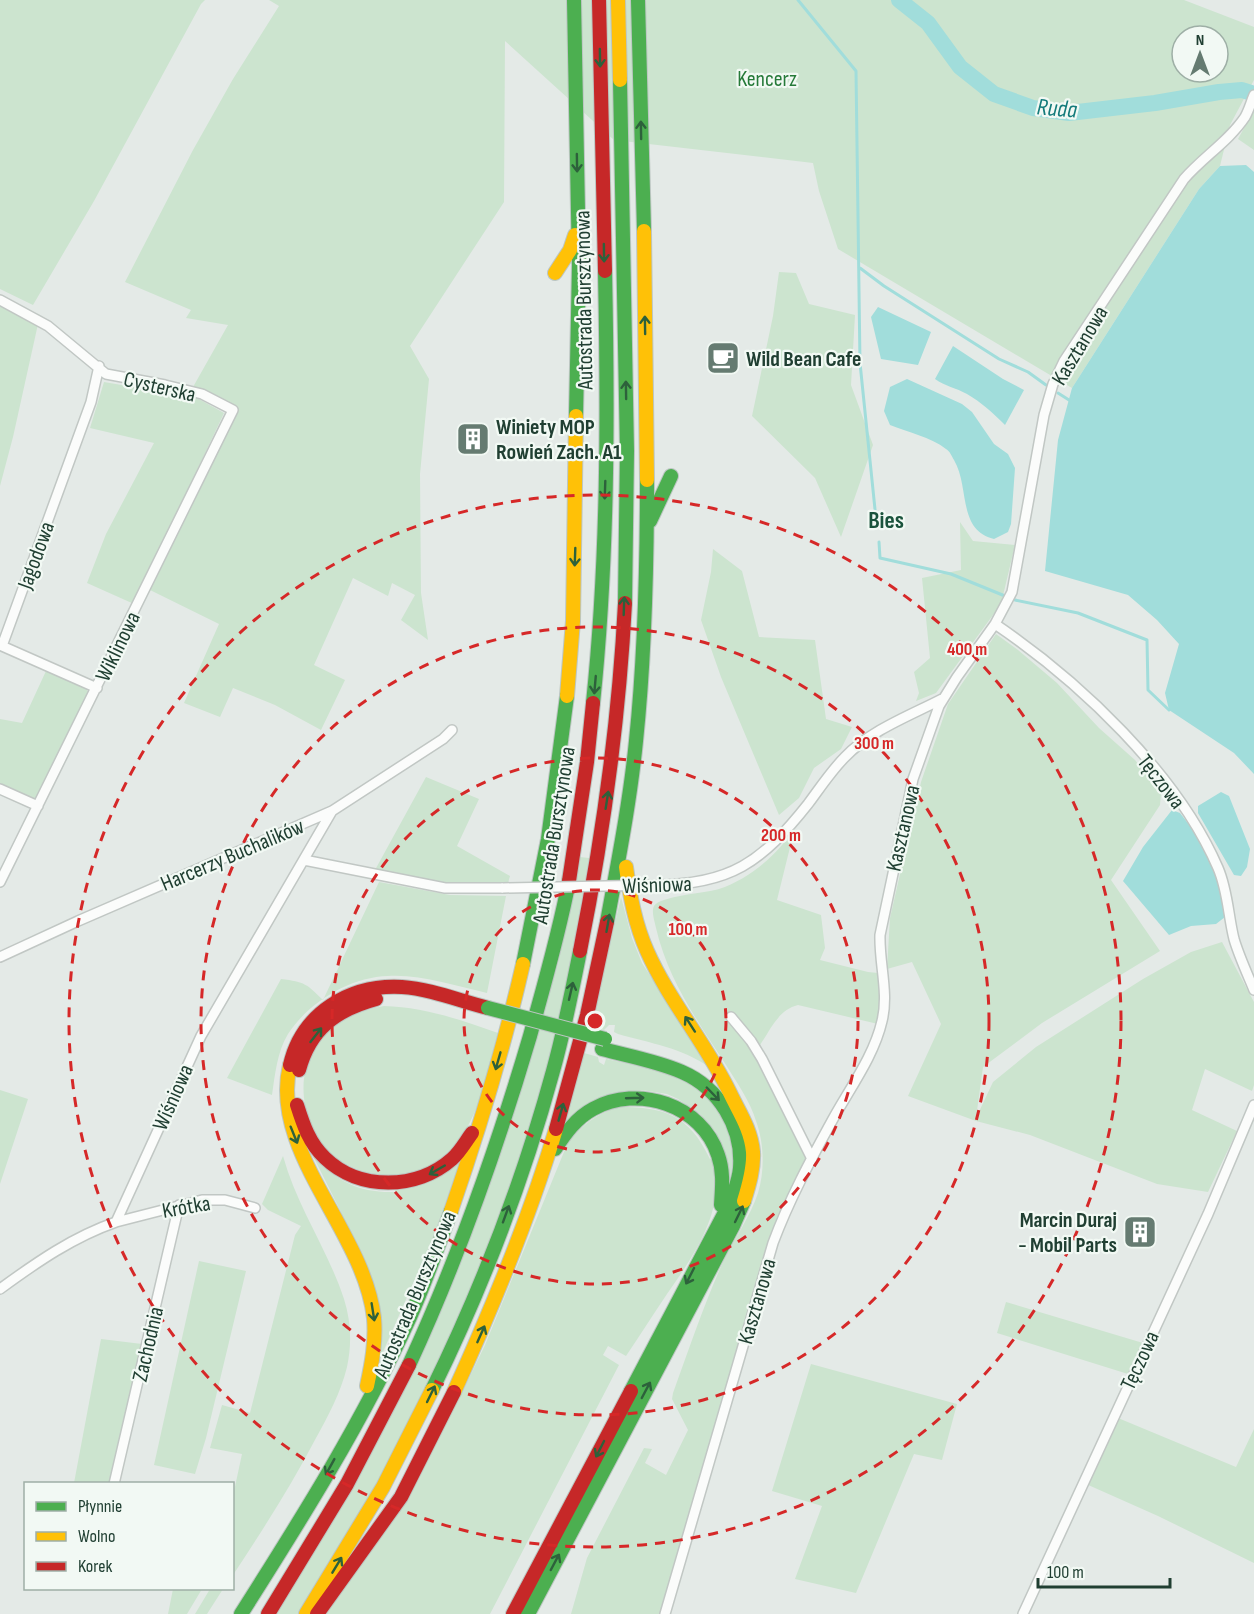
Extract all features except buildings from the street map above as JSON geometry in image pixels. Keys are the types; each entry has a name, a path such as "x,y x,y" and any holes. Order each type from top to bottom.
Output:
{"highway":[{"path":"241,1614 291,1536 403,1331 439,1243 485,1108 527,946 549,832 570,675 573,621 577,451 578,226 573,0"},
{"name":"Autostrada Bursztynowa","path":"268,1614 303,1559 372,1439 425,1329 459,1248 486,1174 520,1073 559,931 572,865 589,741 596,678 603,553 606,365 599,0"},
{"name":"Autostrada Bursztynowa","path":"306,1614 361,1526 404,1447 432,1392 476,1293 537,1125 554,1069 585,930 609,792 623,620 627,469 618,0"},
{"path":"317,1614 399,1499 430,1442 495,1301 544,1168 586,1021 606,935 624,832 640,697 647,530 639,7"},
{"path":"555,273 570,250 578,226"},
{"path":"647,530 671,476"},
{"path":"528,1614 743,1204 750,1185 753,1151 747,1123 721,1073 651,961 637,932 627,891 624,832"},
{"path":"358,1416 370,1376 374,1350 375,1329 371,1302 352,1249 309,1167 288,1118 285,1100 285,1082 296,1042 322,1011 345,996 363,990 401,987 604,1044 672,1057 690,1064 714,1079 730,1093"},
{"path":"485,1108 468,1139 447,1164 417,1180 398,1184 377,1184 351,1176 326,1160 314,1147 304,1130 296,1099 300,1063 316,1034 329,1020 343,1010 362,1002 396,999 488,1013"},
{"path":"513,1614 732,1199 740,1167 739,1140 727,1111 709,1089 684,1073 604,1044"},
{"path":"544,1168 567,1132 595,1107 632,1097 662,1101 677,1107 698,1122 715,1146 723,1171 724,1186 717,1224"}],"street":[{"name":"Kasztanowa","path":"665,1614 773,1243 793,1194 871,1051 882,1023 885,1008 880,950 882,920 913,779 939,706 995,624 1012,592 1044,415 1053,384 1064,361 1184,179 1196,164 1236,129 1247,114 1254,94"},
{"name":"Cysterska","path":"0,300 48,326 106,374 202,394 233,410"},
{"name":"Jagodowa","path":"97,688 2,646 91,402 99,366"},
{"name":"Wiklinowa","path":"0,882 233,410"},
{"name":"Tęczowa","path":"995,624 1047,661 1116,726 1140,752 1184,809 1202,837 1223,882 1234,939 1254,990"},
{"name":"Wiśniowa","path":"304,860 445,888 702,883 733,873 768,847 804,809 845,757 874,733 944,698"},
{"name":"Harcerzy Buchalików","path":"0,957 332,811 443,739 452,730"},
{"path":"0,789 38,806"},
{"name":"Wiśniowa","path":"116,1222 201,1036 332,811"},
{"path":"731,1017 751,1041 762,1059 812,1159"},
{"name":"Tęczowa","path":"1023,1614 1208,1214 1254,1105"},
{"name":"Krótka","path":"116,1222 202,1200 225,1200 255,1208"},
{"name":"Zachodnia","path":"114,1482 179,1205"},
{"path":"0,1289 58,1248 116,1222"}],"green space":[{"path":"0,0 205,0 94,201 33,305 0,289"},
{"name":"Kencerz","path":"269,0 1184,0 1254,27 1254,80 1230,125 1220,166 1199,189 1072,388 838,249 819,191 813,163 614,140 505,41 504,202 410,346 429,379 420,474 421,593 428,640 401,620 415,595 392,583 388,596 353,578 314,665 345,680 321,730 275,705 233,688 220,717 184,703 219,624 150,590 234,414 210,395 193,387 228,325 186,318 191,310 125,282 193,150 233,79 279,6"},
{"path":"1254,110 1254,150 1238,139"},
{"path":"779,272 796,273 809,304 855,315 851,385 873,445 841,537 815,478 752,416 773,316"},
{"path":"0,299 40,315 0,486"},
{"path":"104,382 197,398 224,413 134,604 87,583 106,534 154,443 90,428"},
{"path":"960,522 973,541 1015,545 1001,604 936,693 916,701 919,693 914,672 930,658 922,578 961,570"},
{"path":"713,549 742,571 759,637 815,640 826,719 852,727 841,749 814,768 799,798 779,815 721,677 701,620 711,572"},
{"path":"996,634 1057,683 1099,728 1135,760 1161,793 1160,805 1111,880 1160,951 1042,1023 983,1067 976,1118 993,1082 1036,1047 1143,979 1191,952 1222,942 1254,1002 1254,1085 1252,1091 1205,1069 1192,1110 1237,1131 1208,1192 1157,1184 1030,1135 976,1121 908,1096 941,1024 912,962 887,969 890,918 921,782 948,704"},
{"path":"46,671 85,687 90,695 37,801 0,785 0,719 22,723"},
{"path":"426,777 479,799 457,846 510,876 508,883 435,883 375,870"},
{"path":"795,827 777,900 821,915 825,948 820,960 878,973 881,1002 878,1024 798,1005 791,1007 780,1016 760,1045 806,1142 812,1145 775,1227 662,1614 571,1614 587,1558 644,1448 652,1449 645,1463 666,1475 688,1430 672,1399 673,1393 709,1294 755,1202 762,1175 762,1147 759,1129 753,1114 743,1092 676,983 661,947 653,908 665,900 719,889 741,879 772,856"},
{"path":"580,857 589,858 570,965 554,1037 536,1107 513,1178 472,1288 406,1430 299,1614 275,1614 360,1472 522,1084 558,964"},
{"path":"379,882 450,895 506,896 487,993 425,979 388,976 374,977 345,986 324,999"},
{"path":"621,897 632,938 642,963 709,1067 677,1051 618,1034 614,1032 615,1025 609,1025 604,1030 591,1027"},
{"path":"281,979 305,985 322,999 297,1022 284,1041 277,1064 272,1095 227,1078"},
{"path":"384,1006 428,1012 498,1033 479,1102 458,1141 432,1165 416,1172 400,1175 364,1172 331,1155 317,1140 305,1103 304,1082 307,1064 316,1047 328,1032 343,1020"},
{"path":"584,1053 598,1057 599,1062 604,1065 606,1059 666,1074 680,1079 706,1096 717,1109 729,1138 732,1160 729,1182 716,1132 700,1114 667,1094 642,1090 563,1125"},
{"path":"0,1090 28,1099 0,1184"},
{"path":"619,1107 650,1109 674,1116 693,1132 712,1159 716,1177 716,1195 712,1213 706,1230 688,1263 626,1356 608,1346 603,1355 619,1365 490,1614 325,1614 457,1403 485,1345 566,1147 589,1122"},
{"path":"283,1156 296,1193 330,1263 344,1299 349,1324 350,1350 347,1367 334,1404 286,1491 234,1573 234,1491 242,1454 210,1448 222,1405 250,1413 295,1235 301,1226 268,1210 262,1204"},
{"path":"313,1156 340,1179 360,1188 382,1192 395,1192 395,1190 460,1162 433,1238 379,1361 341,1212"},
{"path":"199,1261 246,1271 206,1438 195,1474 154,1465"},
{"path":"1006,1302 1143,1343 1128,1374 997,1333"},
{"path":"101,1339 142,1344 109,1482 74,1482"},
{"path":"811,1364 957,1404 942,1460 914,1454 856,1593 795,1579 822,1506 772,1491"},
{"path":"1118,1418 1236,1467 1254,1429 1254,1563 1086,1484"},
{"path":"173,1590 201,1590 187,1614 168,1614"},
{"path":"209,1590 222,1590 207,1614 195,1614"}],"water":[{"path":"1246,165 1254,172 1254,774 1234,753 1169,710 1165,693 1179,644 1157,620 1128,595 1045,571 1058,440 1072,388 1199,189 1220,166"},
{"path":"878,307 931,332 918,365 881,359 871,317"},
{"path":"953,346 1024,390 1005,425 972,397 935,379"},
{"path":"907,379 962,404 972,412 994,444 1008,454 1015,468 1011,524 1008,532 994,539 982,534 974,527 966,506 959,471 947,450 926,438 890,425 884,411 890,387"},
{"path":"1221,792 1229,796 1250,849 1247,867 1241,876 1234,875 1198,813 1198,806"},
{"path":"1172,810 1180,813 1197,835 1218,879 1225,903 1225,917 1216,924 1191,926 1169,935 1123,881 1143,847"}],"waterway":[{"path":"798,0 856,71 860,363 876,519"},
{"name":"Ruda","path":"899,0 928,23 960,67 994,94 1033,108 1069,113 1155,103 1219,92 1242,90 1254,94"},
{"path":"860,268 884,286 999,359 1028,372 1046,385"},
{"path":"1058,393 1069,400"},
{"path":"879,542 880,558 951,574 1005,596"},
{"path":"1015,600 1078,613 1147,640 1148,690 1169,710"}],"traffic: fast":[{"path":"574,0 579,265 576,416"},
{"path":"638,0 644,231"},
{"path":"620,80 627,451 625,603"},
{"path":"593,703 602,595 606,487 605,271"},
{"path":"650,521 671,476"},
{"path":"607,922 627,809 642,676 647,480"},
{"path":"523,964 548,839 567,696"},
{"path":"409,1365 476,1203 504,1120 546,979 569,881"},
{"path":"432,1390 468,1313 515,1193 557,1056 580,951"},
{"path":"488,1008 605,1039"},
{"path":"602,1049 682,1072 707,1088 726,1111 733,1124 740,1153 737,1184 732,1199 631,1391"},
{"path":"555,1149 576,1122 593,1109 611,1102 629,1099 648,1099 666,1104 683,1112 698,1123 710,1138 721,1168 721,1205"},
{"path":"528,1614 733,1226 744,1201"},
{"path":"241,1614 309,1505 392,1356 416,1304 451,1211"}],"traffic: slow":[{"path":"618,0 620,80"},
{"path":"644,231 647,480"},
{"path":"555,273 570,250 575,235"},
{"path":"567,696 573,621 576,416"},
{"path":"626,867 639,931 647,951 666,987 710,1057 747,1128 753,1158 744,1201"},
{"path":"451,1211 490,1088 523,964"},
{"path":"290,1065 287,1097 293,1129 305,1160 354,1254 367,1285 374,1318 373,1352 367,1386"},
{"path":"454,1392 510,1262 556,1129"},
{"path":"306,1614 383,1487 432,1390"}],"traffic: jam":[{"path":"599,0 605,271"},
{"path":"580,951 609,778 619,691 625,603"},
{"path":"569,881 587,762 593,703"},
{"path":"556,1129 587,1015 607,922"},
{"path":"290,1065 305,1030 317,1017 331,1005 364,991 383,987 413,988 488,1008"},
{"path":"299,1070 310,1043 327,1023 349,1009 376,999"},
{"path":"297,1105 304,1126 319,1152 339,1169 371,1181 405,1181 422,1177 452,1159 472,1133"},
{"path":"268,1614 347,1484 409,1365"},
{"path":"513,1614 631,1391"},
{"path":"317,1614 401,1497 454,1392"}],"place":[{"name":"Wild Bean Cafe","path":"723,358"},
{"name":"Winiety MOP Rowień Zach. A1","path":"473,439"},
{"name":"Marcin Duraj - Mobil Parts","path":"1140,1232"}],"district":[{"name":"Bies","path":"886,520"}]}
